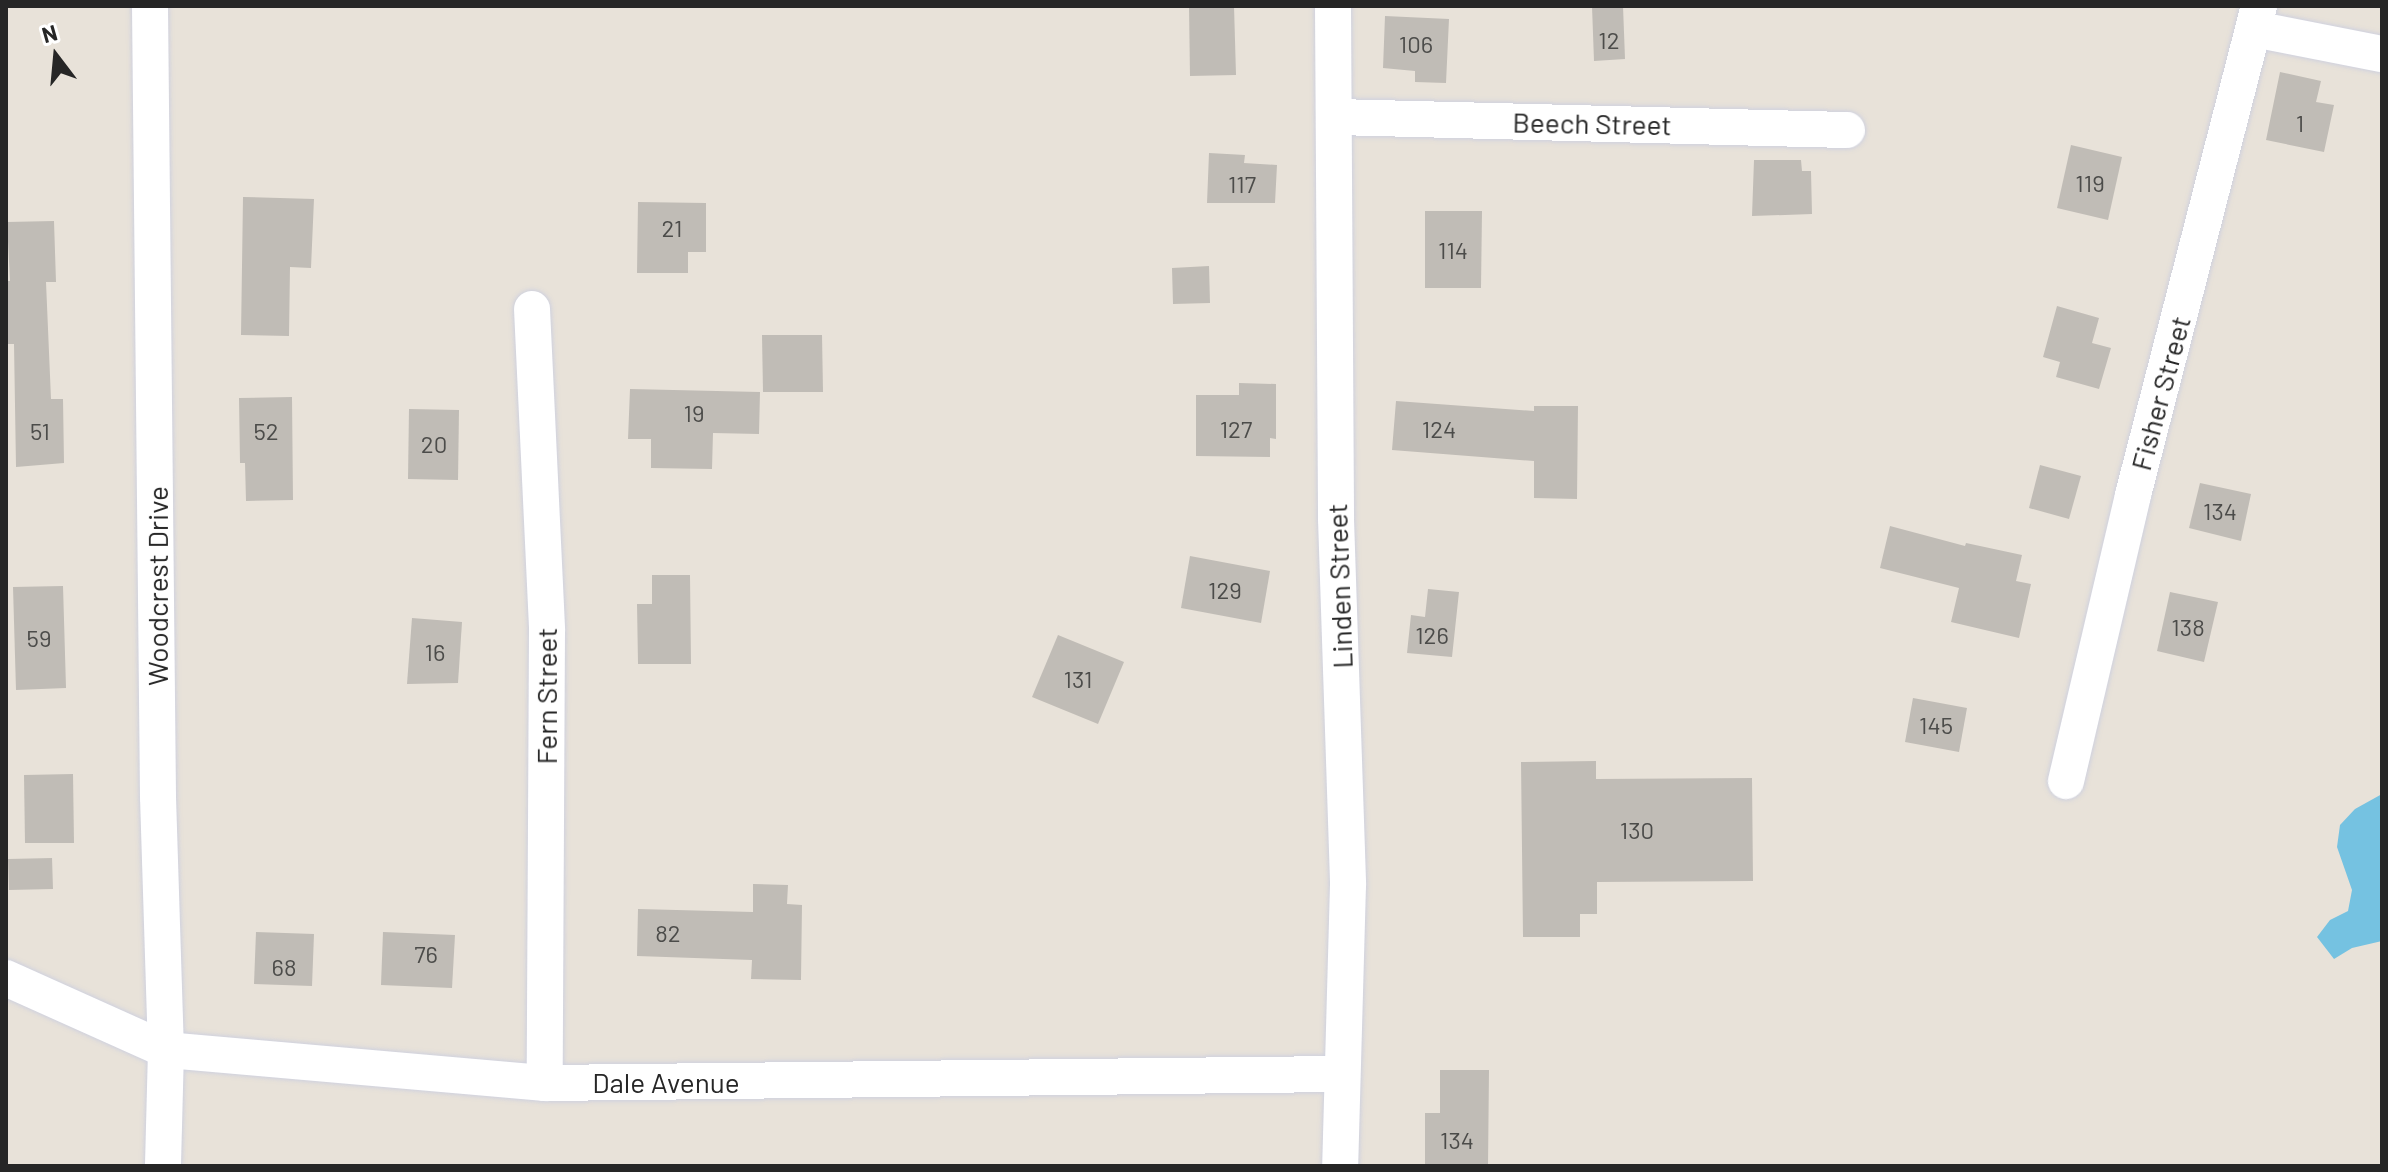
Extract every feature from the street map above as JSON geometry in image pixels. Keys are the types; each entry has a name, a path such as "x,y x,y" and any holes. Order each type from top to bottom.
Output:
{"street":[{"name":"Woodcrest Drive","path":"150,6 158,797 166,1050 163,1166"},
{"name":"Linden Street","path":"1333,6 1336,519 1348,885 1340,1166"},
{"path":"2257,18 2382,54"},
{"name":"Fisher Street","path":"2066,781 2133,495 2257,18"},
{"name":"Beech Street","path":"1336,117 1847,130"},
{"name":"Fern Street","path":"532,309 547,631 545,1083"},
{"name":"Dale Avenue","path":"6,978 166,1050 545,1083 1342,1074"}],"water":[{"path":"2382,794 2382,941 2352,948 2334,959 2317,937 2330,920 2348,911 2352,890 2337,847 2340,825 2355,809"}],"building":[{"path":"1189,6 1234,6 1236,75 1190,76"},
{"path":"1592,6 1623,6 1625,59 1594,61"},
{"path":"1385,16 1449,19 1446,83 1415,82 1415,71 1383,68"},
{"path":"2280,72 2321,81 2316,102 2334,105 2324,152 2266,140"},
{"path":"2071,145 2122,157 2108,220 2057,208"},
{"path":"1209,153 1245,155 1244,163 1277,165 1275,203 1207,203"},
{"path":"1754,160 1801,160 1802,171 1811,171 1812,214 1752,216"},
{"path":"243,197 314,199 311,268 290,267 289,336 241,335"},
{"path":"638,202 706,203 706,252 688,252 688,273 637,273"},
{"path":"1425,211 1482,211 1481,288 1425,288"},
{"path":"54,221 56,282 46,282 51,399 63,399 64,463 16,467 14,344 6,344 6,281 10,281 7,222"},
{"path":"1209,266 1210,303 1173,304 1172,268"},
{"path":"2057,306 2099,318 2092,343 2111,348 2099,389 2056,377 2060,362 2043,357"},
{"path":"762,335 822,335 823,392 763,392"},
{"path":"1239,383 1276,384 1276,439 1270,438 1270,457 1196,456 1196,395 1239,395"},
{"path":"630,389 760,392 759,434 713,433 712,469 651,468 651,439 628,439"},
{"path":"292,397 293,500 246,501 245,463 240,463 239,398"},
{"path":"1396,401 1534,411 1534,406 1578,406 1577,499 1534,498 1534,461 1392,450"},
{"path":"409,409 459,410 458,480 408,479"},
{"path":"2040,465 2081,476 2069,519 2029,508"},
{"path":"2200,483 2251,494 2241,541 2189,528"},
{"path":"1890,526 1965,546 1966,543 2022,555 2016,581 2031,584 2019,638 1951,622 1959,588 1880,568"},
{"path":"1190,556 1270,571 1261,623 1181,608"},
{"path":"652,575 690,575 691,664 638,664 637,604 652,604"},
{"path":"63,586 66,688 16,690 13,587"},
{"path":"1428,589 1459,592 1452,657 1407,653 1411,615 1425,617"},
{"path":"2170,592 2218,602 2204,662 2157,651"},
{"path":"412,618 462,622 458,683 407,684"},
{"path":"1058,635 1124,662 1098,724 1032,697"},
{"path":"1913,698 1967,708 1959,752 1905,742"},
{"path":"1596,761 1596,779 1752,778 1753,881 1597,882 1597,914 1580,914 1580,937 1523,937 1521,762"},
{"path":"73,774 74,843 25,843 24,775"},
{"path":"52,858 53,889 9,890 8,859"},
{"path":"753,884 788,885 787,904 802,905 801,980 751,979 752,960 637,956 638,909 753,912"},
{"path":"256,932 314,934 312,986 254,984"},
{"path":"383,932 455,935 452,988 381,985"},
{"path":"1440,1070 1489,1070 1488,1166 1425,1166 1425,1113 1440,1113"}]}
